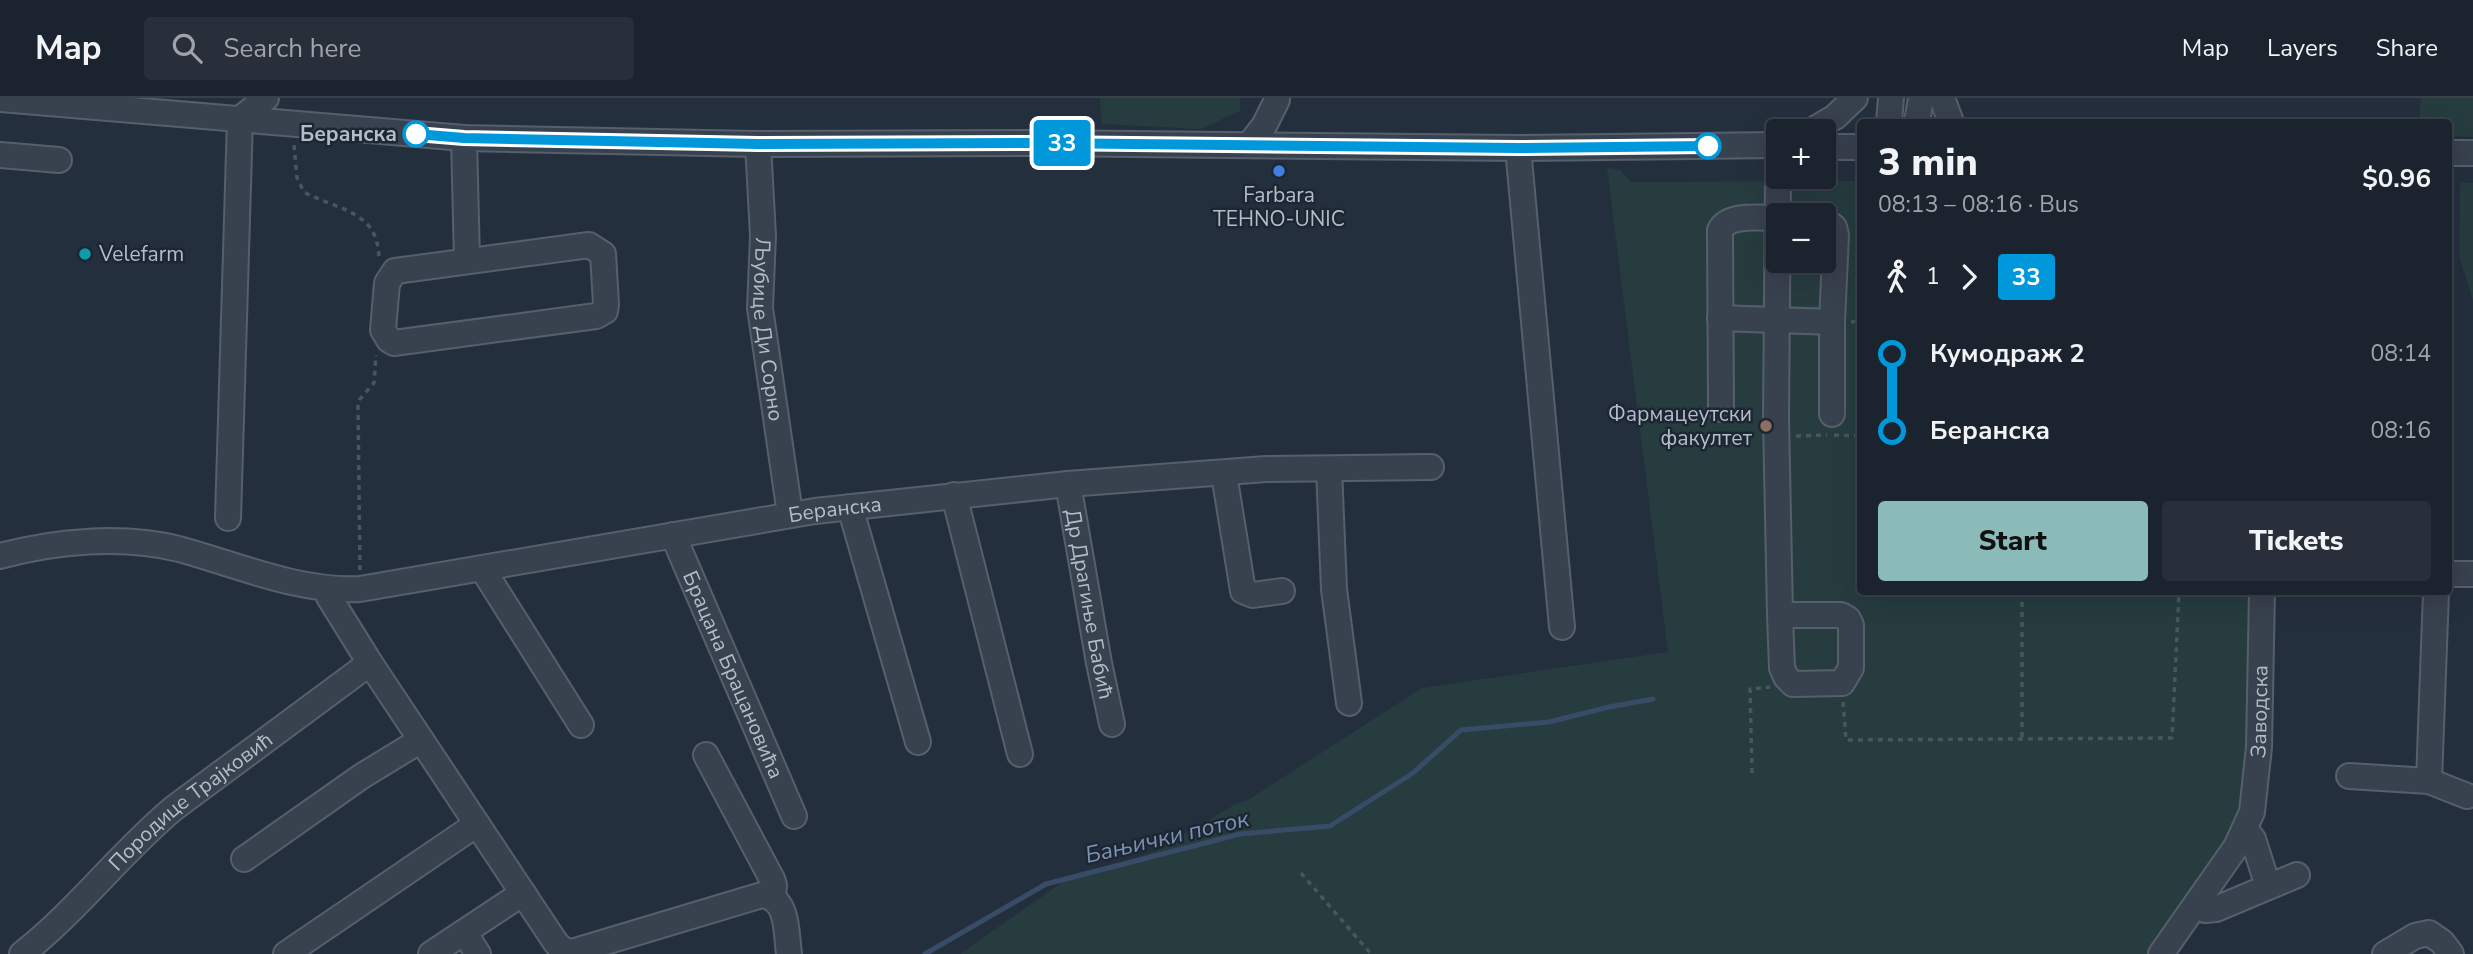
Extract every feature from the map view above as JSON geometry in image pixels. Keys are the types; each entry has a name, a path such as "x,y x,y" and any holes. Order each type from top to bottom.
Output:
{"street":[{"path":"228,518 240,119 266,98"},
{"path":"1832,119 1855,98"},
{"path":"1889,119 1891,98"},
{"path":"1917,119 1920,98"},
{"path":"1942,98 1950,119"},
{"path":"0,99 464,138 758,144 1518,148 1766,145"},
{"path":"1249,145 1264,126 1277,99"},
{"path":"1277,99 1287,126 1300,145"},
{"path":"464,138 467,261"},
{"name":"Љубице Ди Сорно","path":"758,144 763,236 760,308 790,514"},
{"path":"1836,147 1857,147"},
{"path":"1518,148 1562,627"},
{"path":"2452,153 2473,153"},
{"path":"0,155 59,160"},
{"path":"1721,409 1718,238 1723,224 1731,220 1766,219"},
{"path":"589,245 603,254 606,303 604,311 596,316 394,343 389,340 383,330 389,277 396,271 467,261 589,245"},
{"path":"1777,273 1776,436 1780,615 1782,668 1793,684 1842,683 1851,668 1852,625 1848,618 1841,615 1780,615"},
{"path":"1832,414 1834,273"},
{"path":"1720,318 1832,322"},
{"name":"Беранска","path":"0,556 44,547 127,541 178,549 293,582 328,589 360,589 790,514 954,495 1266,469 1431,467"},
{"path":"1329,469 1335,589 1349,703"},
{"path":"1224,474 1240,585 1243,591 1253,595 1282,591"},
{"name":"Др Драгиње Бабић","path":"1068,484 1112,724"},
{"path":"954,495 1020,754"},
{"path":"850,507 918,742"},
{"name":"Брацана Брацановића","path":"673,535 794,816"},
{"path":"482,568 581,725"},
{"path":"2452,574 2473,574"},
{"path":"328,589 332,603 370,663 563,950 572,952 762,895 771,896 781,906 789,954"},
{"name":"Заводска","path":"2161,954 2198,904 2246,830 2254,805 2259,747 2262,595"},
{"path":"2429,781 2436,595"},
{"name":"Породице Трајковић","path":"22,954 69,914 146,831 370,663"},
{"path":"244,859 362,776 421,740"},
{"path":"706,755 772,879 774,885 771,896"},
{"path":"2349,776 2429,781 2467,796"},
{"path":"286,954 477,824"},
{"path":"2246,830 2253,839 2268,886"},
{"path":"2198,904 2205,910 2216,909 2297,874"},
{"path":"432,954 523,893"},
{"path":"464,932 478,954"},
{"path":"2385,954 2415,936 2429,933 2442,942 2451,954"}],"path":[{"path":"294,140 297,178 304,192 358,215 367,222 379,248 379,261"},
{"path":"360,589 358,406 360,399 374,383 377,347"},
{"path":"1776,436 1857,436"},
{"path":"2022,595 2022,739"},
{"path":"1842,683 1846,740 2172,738 2179,595"},
{"path":"1752,773 1750,690 1793,684"},
{"path":"1301,873 1371,954"}],"green space":[{"path":"1100,98 1240,98 1240,111 1201,129 1102,124"},
{"path":"2421,98 2473,98 2473,137 2452,136 2452,119 2419,119"},
{"path":"1607,168 1620,170 1631,182 1766,181 1766,189 1836,189 1836,181 1857,181 1857,595 2257,595 2242,820 2153,954 960,954 1067,879 1154,852 1234,805 1248,800 1422,688 1668,652"},
{"path":"2460,183 2473,183 2473,300 2459,256"}],"waterway":[{"name":"Бањички поток","path":"925,954 1046,884 1240,834 1330,826 1413,773 1461,730 1549,722 1653,699"}],"bus line":[{"name":"33","path":"416,134 464,138 758,144 1039,143 1518,148 1708,146"}],"place":[{"name":"Беранска","path":"416,134"},
{"name":"Farbara TEHNO-UNIC","path":"1279,171"},
{"name":"Velefarm","path":"85,254"},
{"name":"Фармацеутски факултет","path":"1766,426"}]}
